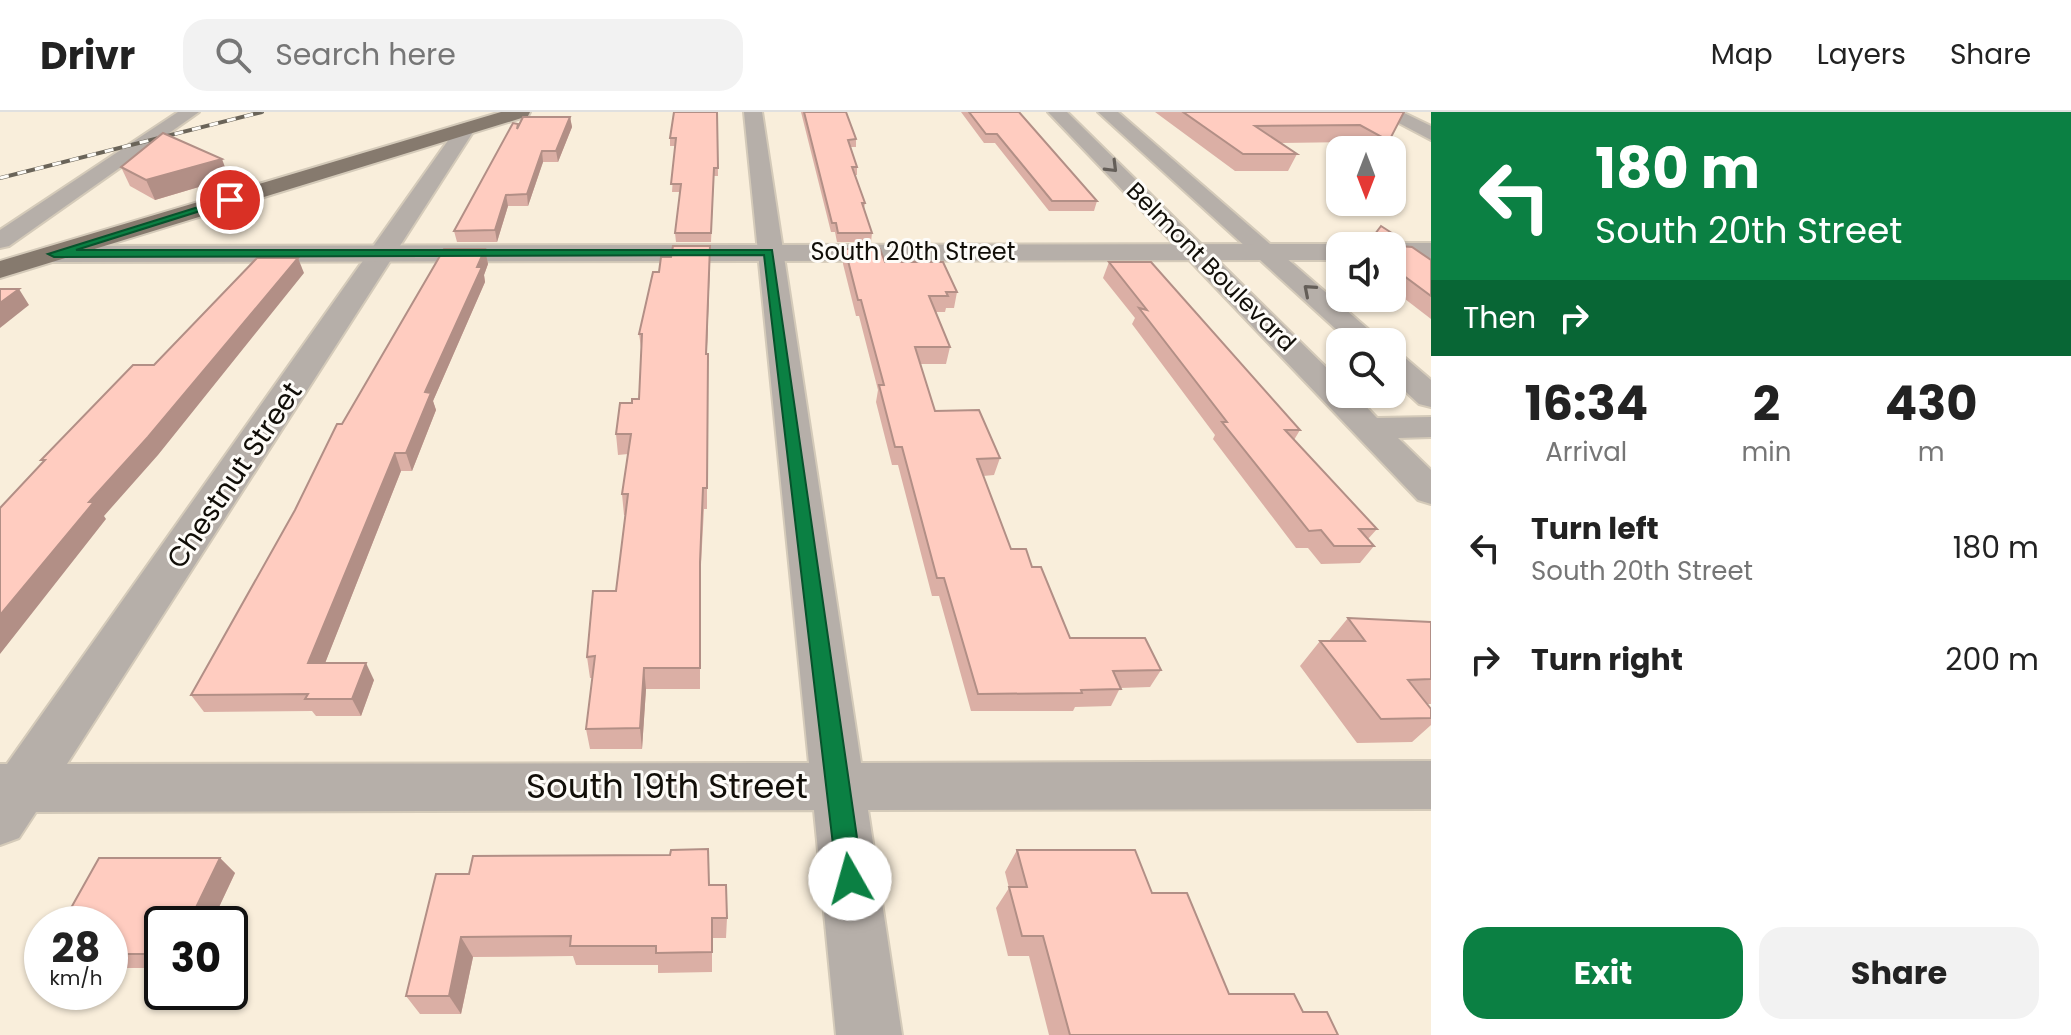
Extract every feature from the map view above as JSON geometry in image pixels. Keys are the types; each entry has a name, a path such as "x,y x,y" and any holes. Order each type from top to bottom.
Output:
{"main road":[{"path":"0,270 521,112"}],"street":[{"path":"0,241 190,112"},
{"path":"753,112 869,1035"},
{"name":"Belmont Boulevard","path":"1057,112 1431,492"},
{"name":"Belmont Boulevard","path":"1107,112 1352,328"},
{"path":"1387,112 1431,134"},
{"name":"Chestnut Street","path":"7,799 384,253 466,129"},
{"path":"1406,251 1431,251"},
{"name":"South 20th Street","path":"54,254 1326,252"},
{"path":"1406,375 1431,397"},
{"path":"1368,428 1431,427"},
{"name":"South 19th Street","path":"7,799 839,786 1431,785"}],"building":[{"path":"674,112 717,112 718,168 714,168 711,233 675,233 681,184 671,184 676,138 670,138"},
{"path":"804,112 846,112 856,139 848,140 857,167 852,167 872,233 838,233 836,223 832,223"},
{"path":"969,112 1019,112 1097,201 1052,201 997,134 986,134"},
{"path":"1183,112 1404,112 1392,136 1380,136 1360,125 1255,126 1297,154 1243,154"},
{"path":"523,117 570,117 556,151 542,151 527,194 506,195 495,230 454,231 513,123 518,124 517,129"},
{"path":"163,133 222,159 146,180 121,167"},
{"path":"1381,226 1390,232 1376,232"},
{"path":"673,246 710,246 706,354 707,488 703,488 700,562 700,668 644,668 640,728 586,729 595,656 587,657 593,591 616,591 628,494 622,494 631,434 616,434 620,403 632,403 632,399 639,399 642,334 639,334 653,272 659,272 661,257 671,257"},
{"path":"1406,247 1412,247 1431,260 1431,296 1406,277"},
{"path":"444,249 485,249 477,267 482,267 425,392 431,393 406,453 395,453 308,663 366,663 352,699 305,699 308,694 191,695 295,510 337,424 342,424"},
{"path":"845,249 880,249 885,262 943,262 957,292 946,292 948,296 929,296 950,347 915,347 935,411 979,410 1000,458 977,459 1011,549 1026,549 1032,567 1041,567 1070,638 1145,638 1161,670 1113,671 1121,689 1081,690 1082,693 978,694 944,578 937,578 902,447 895,447 879,385 884,385"},
{"path":"257,258 298,258 148,437 89,502 94,502 0,615 0,508 45,460 41,460 133,365 154,365"},
{"path":"1109,262 1151,262 1300,430 1285,430 1377,529 1359,529 1374,546 1334,546 1321,530 1309,531 1222,422 1227,422 1139,308 1147,310"},
{"path":"0,289 19,289 0,303"},
{"path":"1348,618 1431,622 1431,679 1408,680 1431,709 1431,718 1381,719 1320,641 1365,641"},
{"path":"708,849 709,885 726,885 727,918 712,918 712,952 656,953 656,946 570,946 571,936 461,937 449,996 406,996 436,874 469,874 473,856 670,855 671,850"},
{"path":"1017,850 1135,850 1152,893 1187,893 1229,994 1294,994 1303,1012 1327,1012 1338,1035 1070,1035 1043,936 1022,936 1009,887 1027,887"},
{"path":"99,858 220,858 197,906 144,906 144,954 128,954 128,906 72,906"}],"railway":[{"path":"0,178 262,112"}],"route":[{"path":"230,200 54,254 769,252 850,879"}]}
